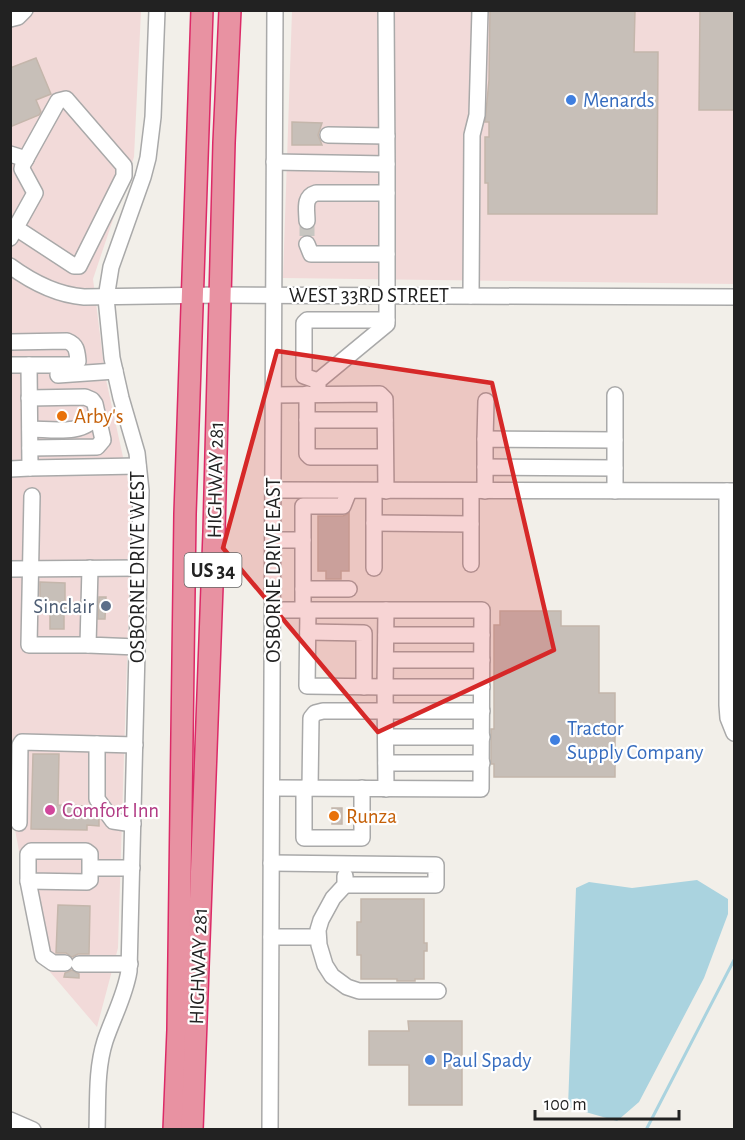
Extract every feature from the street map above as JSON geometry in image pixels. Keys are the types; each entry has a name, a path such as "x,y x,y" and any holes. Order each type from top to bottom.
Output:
{"highway":[{"name":"HIGHWAY 281","path":"174,1130 178,1018 185,514 202,10"},
{"name":"HIGHWAY 281","path":"192,1130 230,10"}],"street":[{"path":"10,19 18,18 25,10"},
{"name":"OSBORNE DRIVE WEST","path":"97,1130 102,1057 105,1042 124,997 130,964 141,491 137,453 115,371 109,339 106,298 111,267 148,158 153,117 157,10"},
{"name":"OSBORNE DRIVE EAST","path":"270,1130 275,10"},
{"path":"386,10 387,324 314,390 307,420 307,454 310,457 386,457"},
{"path":"471,296 472,135 477,115 480,10"},
{"path":"66,99 124,166 125,171 79,266 74,266 13,233 35,193 22,170 26,159 58,101 66,99"},
{"path":"328,135 387,136"},
{"path":"10,154 26,159"},
{"path":"274,162 387,164"},
{"path":"307,221 307,199 310,194 387,193"},
{"path":"307,244 311,254 387,254"},
{"name":"WEST 33RD STREET","path":"14,274 69,296 106,298 219,294 735,297"},
{"path":"314,390 304,376 304,323 307,320 387,320"},
{"path":"10,342 67,341 77,349 78,361 73,365 29,371"},
{"path":"10,365 29,371 115,371"},
{"path":"29,371 30,468"},
{"path":"273,395 314,390 380,394 385,399 386,457 374,524 374,568"},
{"path":"615,395 615,491"},
{"path":"29,398 87,398 95,404 103,434 103,440 97,447 30,448"},
{"path":"471,564 471,524 485,467 486,401"},
{"path":"30,429 81,428 95,419 97,415"},
{"path":"307,420 385,420"},
{"path":"485,439 615,440"},
{"path":"10,469 138,466"},
{"path":"485,467 615,468"},
{"path":"273,490 731,491 727,705 728,718 735,733"},
{"path":"349,491 344,506 303,506 303,589 308,632 308,686 482,687"},
{"path":"33,496 29,645 137,647"},
{"path":"374,524 471,524"},
{"path":"273,540 303,540"},
{"path":"10,568 139,568"},
{"path":"88,645 90,568"},
{"path":"303,589 349,589"},
{"path":"272,610 482,610 482,789 272,788"},
{"path":"386,610 386,789"},
{"path":"308,632 364,633 364,687"},
{"path":"386,635 482,635"},
{"path":"386,660 482,660"},
{"path":"362,788 362,838 304,838 311,718 315,713 323,711 482,711"},
{"path":"386,737 482,737"},
{"path":"19,824 20,745 22,742 135,745"},
{"path":"97,744 97,799 113,821 133,824"},
{"path":"386,763 482,763"},
{"path":"28,881 87,882 90,880 90,854 86,851 31,851 28,854 28,881 43,956 53,963 130,964"},
{"path":"272,863 436,865 436,885 345,885"},
{"path":"345,864 345,885 333,898 321,920 318,937 325,965 332,976 347,987 359,991 438,991"},
{"path":"90,868 132,868"},
{"path":"271,938 318,937"},
{"path":"10,1120 33,1130"}],"highlighted area":[{"path":"277,351 492,383 554,650 378,732 223,548"}],"shaded area":[{"path":"10,11 141,11 134,157 93,279 105,375 132,498 118,948 97,1027 39,959 14,824 11,819"},
{"path":"292,11 734,11 734,284 283,278"}],"water":[{"path":"697,880 728,899 728,914 704,978 639,1102 617,1121 568,1107 576,888 589,882 632,888"}],"building":[{"path":"490,10 635,10 634,52 658,52 657,214 488,214 485,137 489,137 489,122 485,122 489,80"},
{"path":"700,10 735,10 735,110 699,110"},
{"path":"36,58 51,94 36,100 41,112 39,115 10,127 10,68"},
{"path":"292,122 322,123 318,135 322,145 292,145"},
{"path":"349,513 349,571 341,571 341,579 326,579 326,571 318,571 318,516 343,516"},
{"path":"40,582 65,583 65,603 70,603 69,614 64,614 64,629 50,629 50,614 45,614 46,602 40,602"},
{"path":"99,597 106,597 105,619 98,619"},
{"path":"500,611 561,611 561,626 599,626 599,693 615,693 615,777 494,777 494,764 491,764 491,729 494,729 494,625 500,625"},
{"path":"33,754 59,754 58,805 88,806 88,811 93,811 99,819 99,826 87,825 87,830 31,829"},
{"path":"332,808 342,808 342,824 332,824"},
{"path":"361,899 424,899 424,943 427,943 427,951 424,951 424,979 397,981 397,979 361,979 361,955 357,955 357,922 361,922"},
{"path":"58,905 90,906 89,954 78,954 72,957 66,953 56,953"},
{"path":"72,970 79,974 79,978 64,977 65,973"},
{"path":"408,1021 462,1021 462,1105 409,1105 409,1065 369,1065 369,1031 409,1031"}],"waterway":[{"path":"646,1130 734,960"}],"tunnel":[{"path":"307,221 307,244"}],"place":[{"name":"Menards","path":"571,100"},
{"name":"Arby's","path":"62,416"},
{"name":"Sinclair","path":"106,606"},
{"name":"Tractor Supply Company","path":"555,740"},
{"name":"Comfort Inn","path":"50,810"},
{"name":"Runza","path":"334,816"},
{"name":"Paul Spady","path":"430,1060"}]}
